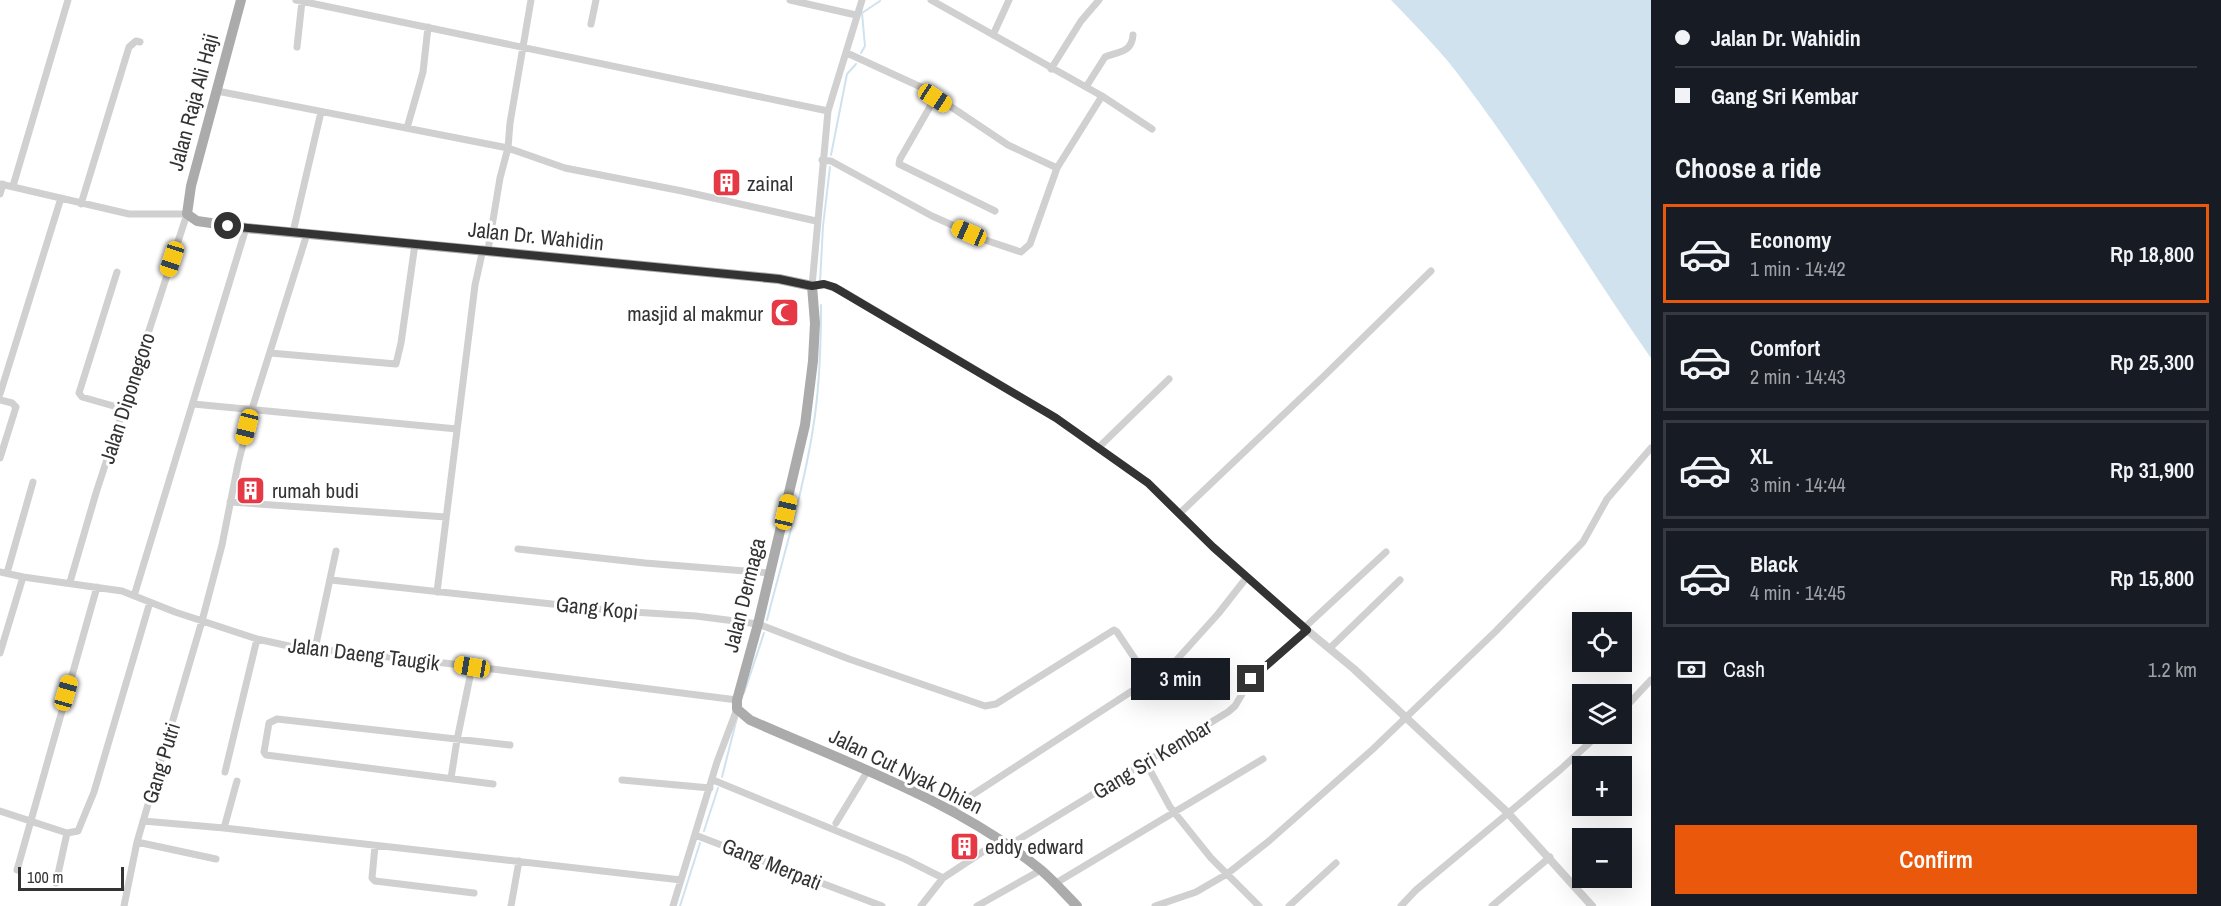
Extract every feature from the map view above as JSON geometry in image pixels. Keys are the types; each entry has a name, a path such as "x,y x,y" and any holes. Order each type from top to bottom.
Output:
{"main road":[{"name":"Jalan Raja Ali Haji","path":"187,214 191,186 241,0"},
{"name":"Jalan Dr. Wahidin","path":"187,214 197,221 246,228 779,279 812,286"},
{"name":"Jalan Dermaga","path":"737,705 805,424 815,323 812,286"},
{"name":"Jalan Cut Nyak Dhien","path":"737,705 750,720 949,810 1004,843 1041,870 1077,906"}],"street":[{"path":"13,186 68,0"},
{"path":"437,592 475,285 486,250 508,148 531,0"},
{"path":"591,24 596,0"},
{"path":"790,0 856,15"},
{"path":"862,0 828,111 816,221 812,286 824,284 840,290 1056,418 1148,483 1213,547 1354,669 1508,813 1592,906"},
{"path":"931,0 1102,96 1152,129"},
{"path":"993,35 1009,0"},
{"path":"1052,69 1081,21 1099,0"},
{"path":"297,47 299,1 828,111"},
{"path":"406,129 423,72 429,27"},
{"path":"1086,87 1104,57 1123,52 1132,44 1133,35"},
{"path":"81,204 129,47 136,41 140,42"},
{"path":"847,52 923,88 1008,145 1057,168"},
{"path":"217,91 508,148 565,168 816,221"},
{"path":"822,160 831,161 933,216 988,241 1022,252 1030,244 1057,168 1102,96"},
{"path":"935,98 899,164 995,211"},
{"path":"293,232 321,112"},
{"path":"0,194 2,184 129,214 187,214"},
{"path":"0,394 61,198"},
{"name":"Jalan Diponegoro","path":"70,582 187,214"},
{"path":"134,596 246,228"},
{"name":"Gang Putri","path":"124,906 137,842 222,545 252,409 307,234"},
{"path":"270,352 396,364 415,244"},
{"path":"1179,514 1431,271"},
{"path":"117,272 79,393 82,397 124,409"},
{"path":"1098,448 1169,380"},
{"path":"0,400 12,403 15,407 0,458"},
{"path":"193,404 457,429"},
{"path":"1155,906 1196,892 1227,874 1301,813 1405,718 1496,631 1583,542 1607,499 1651,448"},
{"path":"3,573 33,482"},
{"path":"230,502 446,517"},
{"path":"519,549 645,563 769,573"},
{"path":"315,649 336,551"},
{"name":"Gang Sri Kembar","path":"921,906 943,878 1146,763 1232,709 1251,679 1386,552"},
{"name":"Jalan Daeng Taugik","path":"3,573 122,591 257,639 315,649 472,667 737,705"},
{"path":"0,653 22,577"},
{"path":"949,810 1172,665 1247,577"},
{"name":"Gang Kopi","path":"331,580 617,611 716,617 758,624 849,659 985,706 996,704 1114,630 1149,681"},
{"path":"1330,648 1400,580"},
{"path":"17,870 97,587"},
{"path":"0,811 68,833 76,833 79,830 94,792 150,602"},
{"path":"225,772 257,639"},
{"path":"451,778 472,667"},
{"path":"1632,700 1651,680"},
{"name":"Jalan Dermaga","path":"673,906 737,705"},
{"path":"494,784 266,755 264,752 266,733 269,723 277,719 510,745"},
{"path":"1401,906 1587,744"},
{"path":"1056,883 1263,759"},
{"path":"1146,763 1169,806 1211,858 1259,906"},
{"path":"836,823 867,772"},
{"path":"224,828 237,780"},
{"path":"622,780 710,788"},
{"path":"713,780 905,859 943,878"},
{"path":"143,821 224,828 681,880"},
{"path":"56,883 68,833"},
{"name":"Gang Merpati","path":"695,835 882,906"},
{"path":"137,842 216,859"},
{"path":"375,846 371,874 375,881 474,893"},
{"path":"1491,906 1550,857"},
{"path":"511,906 519,861"},
{"path":"1289,906 1336,863"},
{"path":"977,906 1041,870"}],"water":[{"path":"1391,0 1651,0 1651,358 1489,115 1456,71"}],"waterway":[{"path":"861,53 865,46 862,13 880,1"},
{"path":"831,155 847,74 856,64"},
{"path":"820,282 823,226 830,167"},
{"path":"767,620 811,441 819,374 821,305"},
{"path":"744,693 764,633"},
{"path":"722,777 737,718"},
{"path":"704,831 718,788"},
{"path":"680,906 700,843"}],"place":[{"name":"zainal","path":"726,183"},
{"name":"masjid al makmur","path":"784,313"},
{"name":"rumah budi","path":"251,490"},
{"name":"eddy edward","path":"964,846"}],"route":[{"path":"228,226 779,279 812,286 824,284 834,287 1056,418 1148,483 1213,547 1307,630 1251,679"}]}
